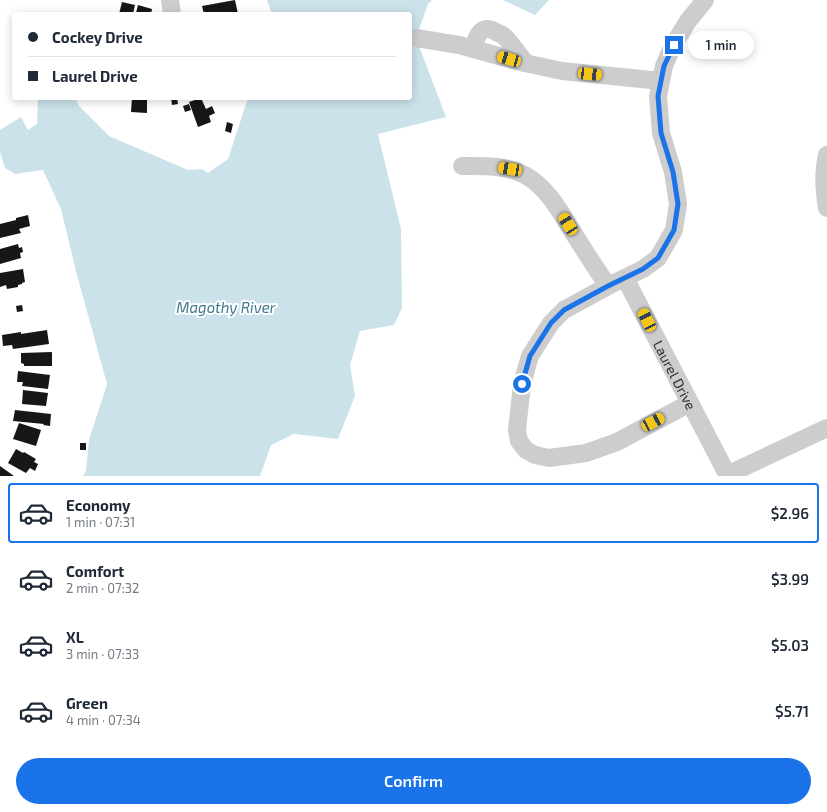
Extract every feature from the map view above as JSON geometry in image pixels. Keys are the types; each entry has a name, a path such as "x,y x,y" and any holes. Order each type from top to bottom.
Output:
{"street":[{"path":"170,0 172,12"},
{"path":"690,403 617,442 586,453 549,458 535,455 526,450 519,441 517,430 522,384 530,356 551,323 564,310 643,269 658,258 674,230 678,204 673,172 661,133 658,96 664,66 674,45 688,21 705,0"},
{"path":"416,38 459,45 562,71 661,81"},
{"path":"827,155 825,163 824,194 827,208"},
{"path":"462,166 490,166 510,169 525,175 538,183 552,200 608,286"},
{"name":"Laurel Drive","path":"625,278 727,476"},
{"path":"727,476 827,428"}],"water":[{"name":"Magothy River","path":"267,0 432,0 428,4 416,38 446,117 378,134 401,229 402,308 394,325 360,331 350,365 355,396 338,439 294,434 271,445 260,476 83,476 86,471 89,440 107,384 77,275 61,209 43,170 15,174 5,168 0,152 0,130 21,117 28,130 37,124 38,100 76,100 79,106 109,136 188,170 202,169 208,173 228,159 247,100 412,100 412,12 271,12"},
{"path":"503,0 549,0 535,15"}],"building":[{"path":"235,0 238,12 204,12 202,6"},
{"path":"122,2 135,5 133,12 120,12"},
{"path":"138,5 152,9 151,12 136,12"},
{"path":"132,100 147,100 147,113 131,112"},
{"path":"171,100 177,100 178,104 172,105"},
{"path":"202,100 206,109 212,106 215,113 209,116 211,122 198,127 189,102"},
{"path":"189,104 191,110 185,112 183,106"},
{"path":"227,122 233,124 231,133 225,131"},
{"path":"28,215 30,226 19,229 21,233 0,238 0,224"},
{"path":"18,244 19,248 22,247 23,252 20,253 21,258 0,264 0,249"},
{"path":"23,269 25,282 18,285 18,287 7,289 6,285 0,287 0,273"},
{"path":"22,305 23,311 17,312 16,306"},
{"path":"47,330 49,344 13,349 12,345 3,346 2,335"},
{"path":"52,352 52,366 24,366 24,364 21,363 21,353"},
{"path":"18,371 50,375 48,389 22,386 23,382 17,382"},
{"path":"23,390 48,393 46,406 22,404"},
{"path":"15,410 51,414 50,426 13,421"},
{"path":"19,423 41,430 36,446 13,439"},
{"path":"80,443 86,443 86,450 80,450"},
{"path":"16,449 36,459 34,462 38,464 35,471 30,468 26,473 8,463"},
{"path":"0,466 14,476 0,476"}],"route":[{"path":"522,384 530,356 551,323 564,310 643,269 658,258 674,230 678,204 673,172 661,133 658,96 664,66 674,45"}]}
